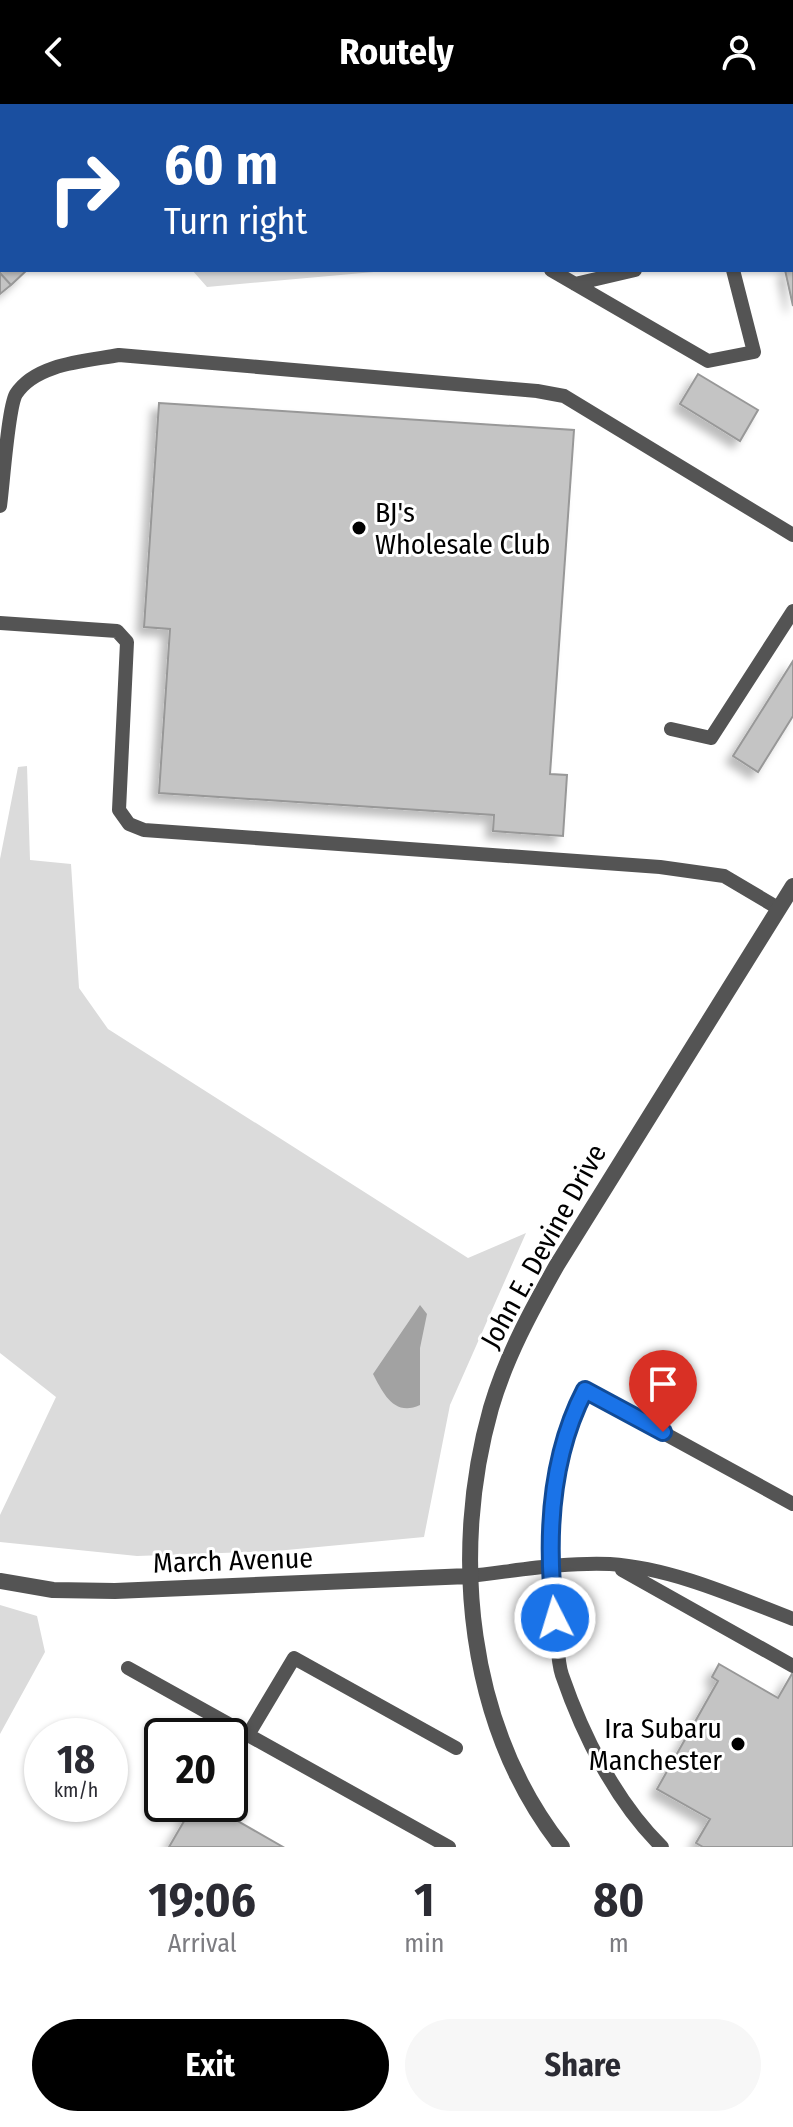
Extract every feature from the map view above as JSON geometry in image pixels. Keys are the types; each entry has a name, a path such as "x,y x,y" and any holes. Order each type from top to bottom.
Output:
{"street":[{"name":"John E. Devine Drive","path":"562,1847 518,1778 489,1702 469,1576 480,1455 491,1407 527,1318 603,1186 793,886"},
{"name":"March Avenue","path":"0,1581 53,1590 115,1591 469,1576"}],"lane":[{"path":"554,272 708,361 754,352 734,272"},
{"path":"575,284 626,272"},
{"path":"0,506 15,395 37,375 69,364 119,355 537,391 564,396 793,535"},
{"path":"671,729 711,738 793,611"},
{"path":"0,623 117,631 127,642 119,810 129,824 144,830 660,867 724,876 778,908"},
{"path":"662,1847 644,1830 599,1761 561,1672 550,1534 559,1458 585,1390 793,1504"},
{"path":"469,1576 551,1566 611,1564 669,1575 793,1619"},
{"path":"611,1564 793,1666"},
{"path":"449,1847 248,1735 294,1658 456,1748"},
{"path":"128,1668 218,1718"}],"shaded area":[{"path":"194,272 374,272 207,287"},
{"path":"27,766 30,860 71,864 79,988 108,1029 468,1258 526,1233 450,1405 424,1537 276,1551 137,1556 0,1542 0,1515 56,1397 0,1353 0,859 18,767"},
{"path":"420,1305 427,1314 420,1348 420,1405 403,1408 390,1401 373,1374"},
{"path":"0,1605 37,1616 45,1652 0,1734"}],"building":[{"path":"0,272 25,272 11,285"},
{"path":"785,272 793,272 793,306"},
{"path":"0,273 11,285 0,294"},
{"path":"698,374 758,410 740,441 680,404"},
{"name":"BJ's Wholesale Club","path":"159,403 574,430 550,774 567,775 563,836 493,831 494,815 159,793 170,629 144,627"},
{"path":"793,661 793,716 758,772 733,756"},
{"name":"Ira Subaru Manchester","path":"719,1664 778,1698 793,1672 793,1847 703,1847 696,1843 710,1819 657,1789 718,1681 712,1677"},
{"path":"184,1822 239,1822 283,1847 169,1847"}],"place":[{"name":"BJ's Wholesale Club","path":"359,528"},
{"name":"Ira Subaru Manchester","path":"738,1744"}],"route":[{"path":"555,1618 550,1534 559,1458 574,1410 585,1390 663,1432"}]}
